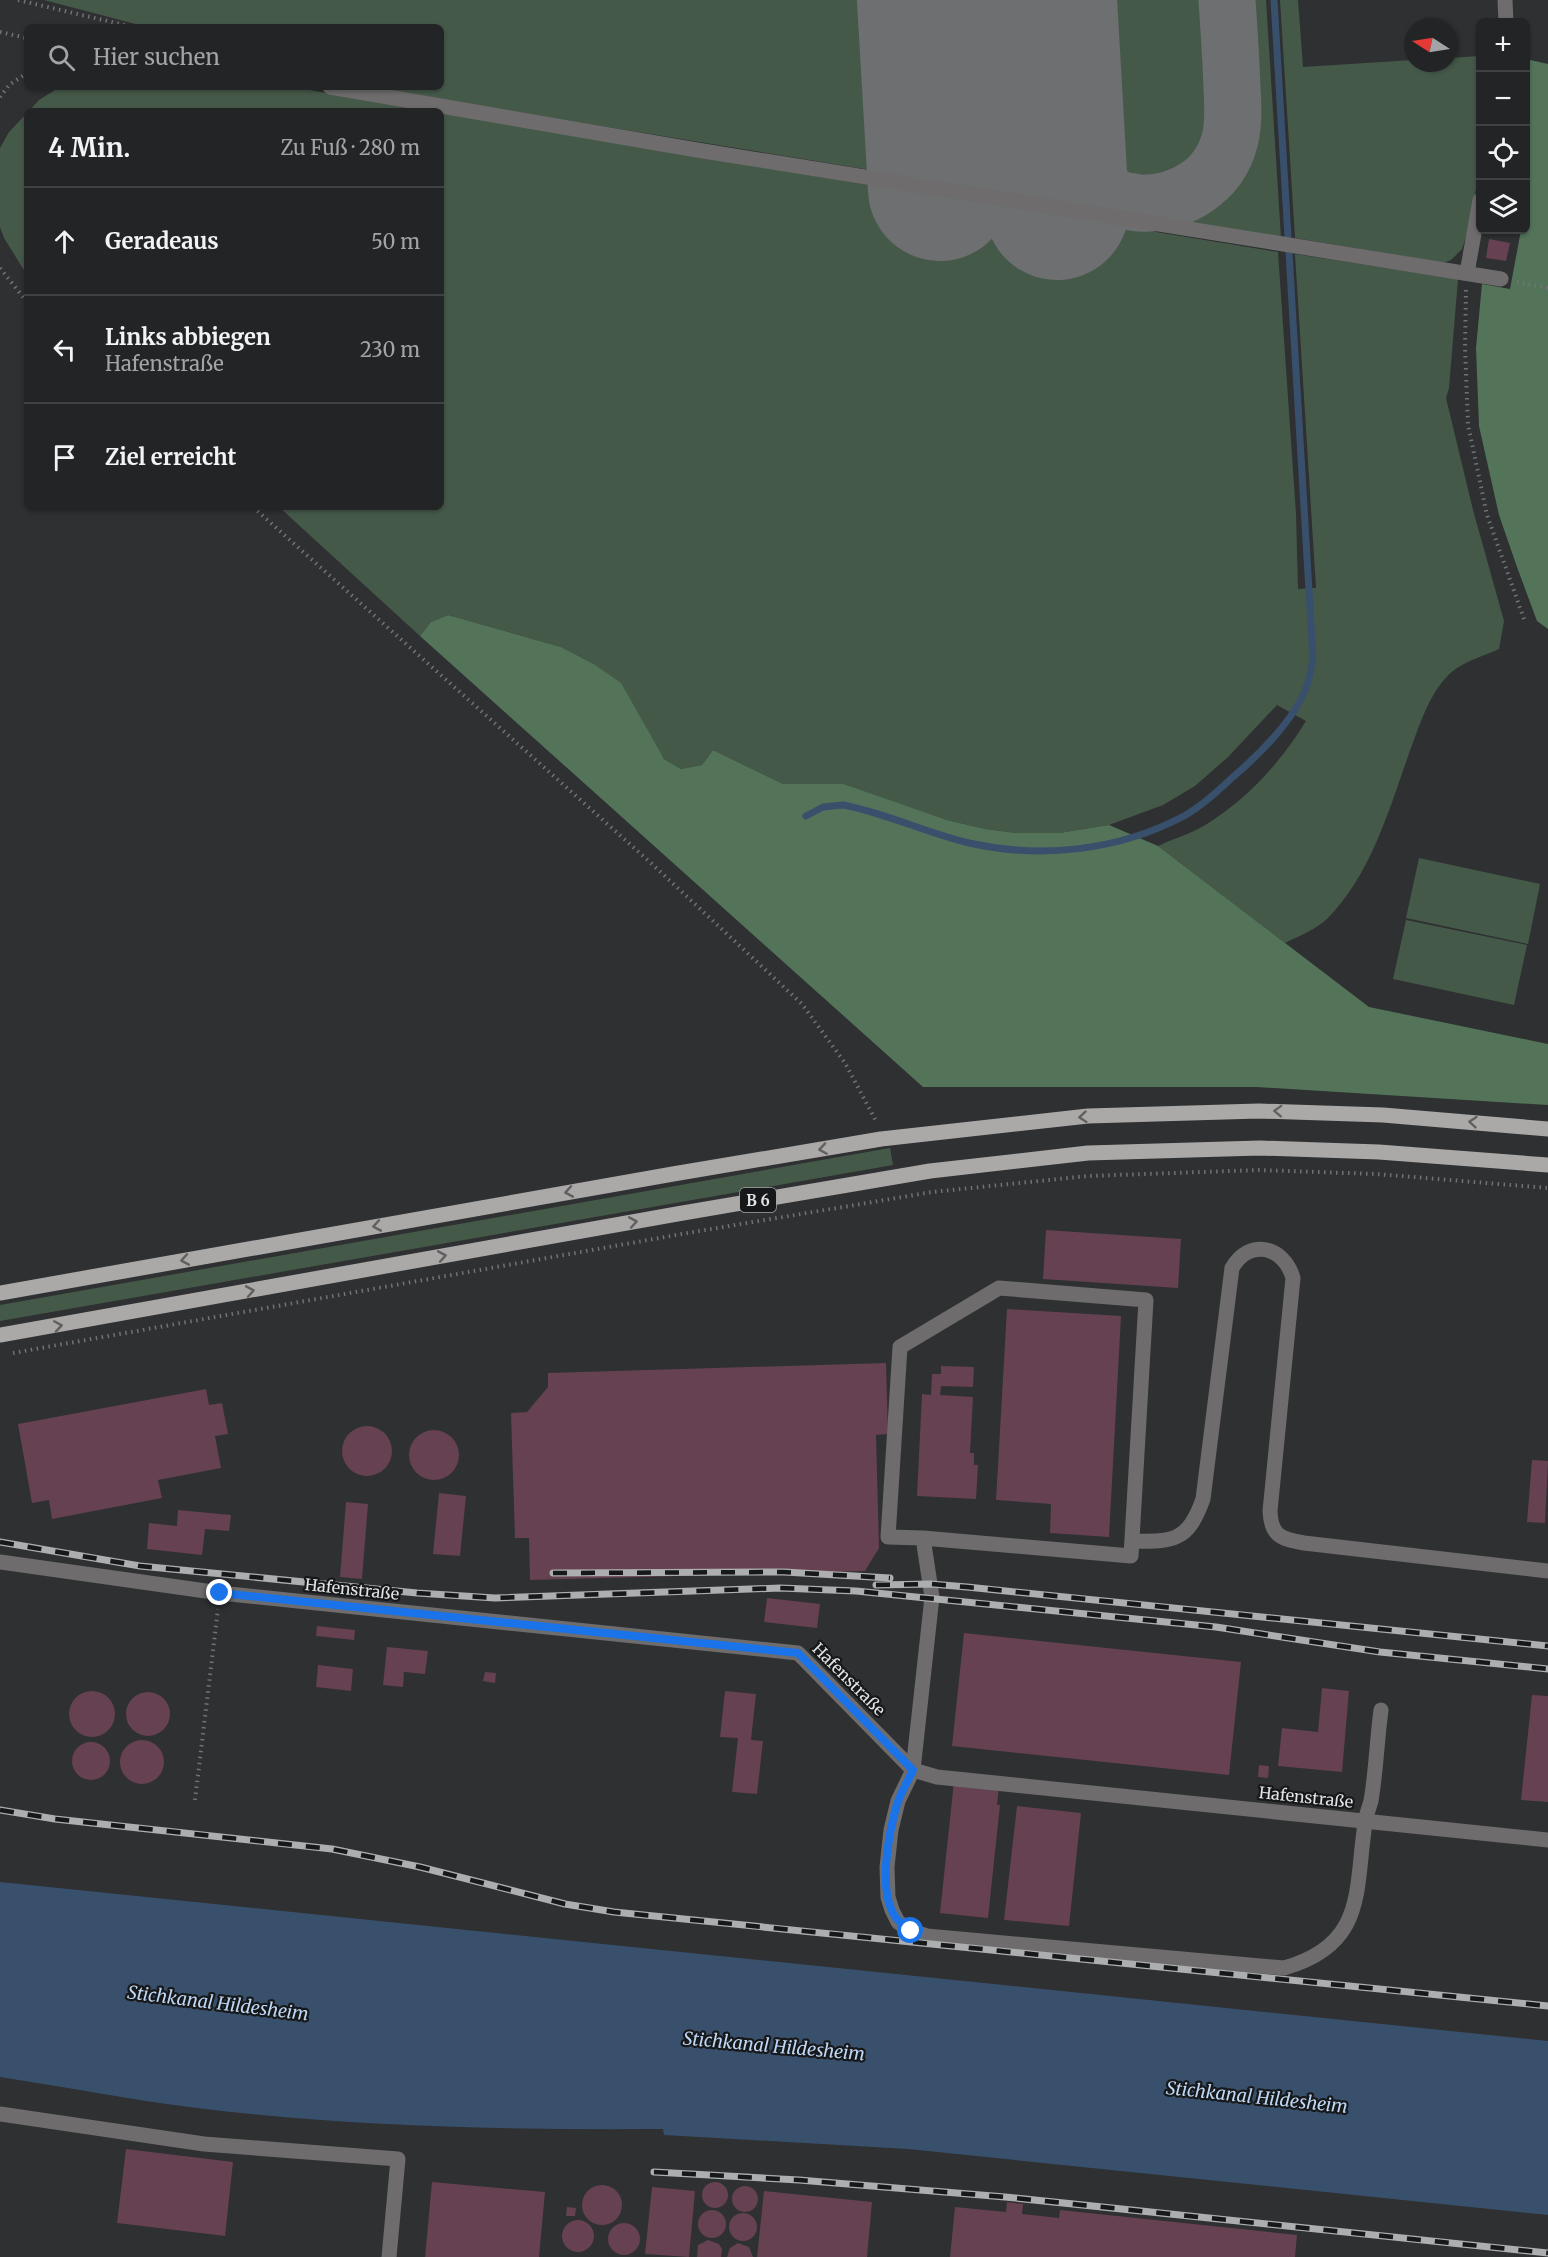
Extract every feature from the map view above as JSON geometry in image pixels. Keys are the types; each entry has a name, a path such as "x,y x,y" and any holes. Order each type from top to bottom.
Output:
{"main road":[{"path":"0,1293 881,1139 1088,1116 1259,1111 1383,1115 1548,1129"},
{"name":"B 6","path":"0,1335 930,1171 1088,1153 1260,1148 1379,1152 1548,1166"}],"street":[{"path":"1504,0 1506,18"},
{"path":"348,90 720,153 1501,279"},
{"path":"1467,273 1476,223"},
{"path":"1132,1541 1163,1542 1187,1530 1197,1516 1203,1499 1232,1268 1244,1254 1266,1249 1284,1259 1290,1267 1293,1278 1270,1511 1271,1525 1278,1534 1304,1543 1548,1571"},
{"path":"999,1288 1146,1300 1131,1556 923,1538 888,1537 900,1347 999,1288"},
{"path":"923,1538 932,1597 913,1770 898,1801 891,1830 887,1867 888,1898 898,1922 911,1931 927,1936 1284,1968 1306,1962 1326,1950 1344,1930 1354,1905 1359,1884 1365,1821 1371,1801 1381,1710"},
{"name":"Hafenstraße","path":"0,1562 220,1593 798,1653 913,1770 937,1777 1548,1840"},
{"path":"0,2114 204,2144 398,2159 389,2257"}],"path":[{"path":"18,0 120,24"},
{"path":"0,32 24,37"},
{"path":"0,97 9,85 24,75"},
{"path":"0,268 24,298"},
{"path":"1467,273 1465,347 1468,425 1487,515 1524,620"},
{"path":"1501,279 1548,288"},
{"path":"256,510 652,864 802,1004 845,1063 877,1123 881,1139"},
{"path":"12,1353 682,1234 943,1191 1088,1176 1259,1170 1376,1174 1548,1188"},
{"path":"195,1800 220,1593"}],"green space":[{"path":"44,0 1007,0 1018,194 380,90 444,90 444,24 136,24"},
{"path":"1081,0 1210,0 1217,119 1211,142 1200,161 1185,175 1168,184 1149,187 1129,184 1109,175 1091,159"},
{"path":"1243,0 1266,0 1281,238 1168,220 1200,206 1223,186 1240,160 1246,144 1250,127"},
{"path":"1280,0 1298,0 1303,67 1404,61 1404,72 1458,72 1458,57 1476,56 1476,189 1469,228 1462,249 1451,260 1443,263 1295,238"},
{"path":"1530,60 1548,64 1548,629 1537,621 1499,515 1479,426 1476,348 1482,284 1510,289 1520,234 1530,234"},
{"path":"55,90 309,90 414,108 32,108 39,100"},
{"path":"444,114 1278,252 1296,514 1298,589 1316,588 1295,254 1458,279 1449,388 1446,398 1473,510 1504,621 1499,649 1457,668 1436,690 1422,718 1390,808 1358,878 1324,922 1285,943 1158,846 1213,820 1244,796 1272,768 1306,721 1277,705 1228,757 1195,786 1163,805 1109,825 1059,833 1016,833 985,829 947,820 843,785 783,784 713,750 702,765 681,769 664,759 592,663 561,647 448,615 431,622 420,636 282,510 444,510"},
{"path":"24,116 24,270 4,238 0,227 0,148 9,132"},
{"path":"448,615 561,647 592,663 621,683 664,759 681,769 702,765 713,750 783,784 843,784 947,820 985,829 1016,833 1059,833 1109,825 1158,846 1369,1007 1548,1044 1548,1105 1257,1087 923,1087 420,636 431,622"},
{"path":"1419,858 1540,884 1528,944 1406,918"},
{"path":"1406,920 1527,945 1514,1005 1393,979"},
{"path":"890,1148 893,1165 0,1321 0,1305"}],"water":[{"name":"Stichkanal Hildesheim","path":"0,1882 1548,2041 1548,2215 908,2149 664,2135 663,2129 430,2126 255,2114 148,2101 0,2077"}],"building":[{"path":"1489,239 1510,243 1506,261 1486,258"},
{"path":"1046,1230 1181,1239 1178,1288 1043,1279"},
{"path":"1007,1309 1121,1316 1109,1537 1050,1533 1051,1504 996,1500"},
{"path":"886,1363 888,1434 876,1435 879,1548 865,1571 530,1580 529,1538 515,1538 511,1413 527,1412 548,1387 548,1373"},
{"path":"941,1366 974,1367 973,1387 941,1386 940,1395 973,1397 970,1453 974,1453 974,1465 978,1465 976,1499 917,1496 922,1394 931,1395 932,1374 941,1374"},
{"path":"206,1389 209,1405 222,1403 228,1434 215,1436 221,1468 158,1480 162,1498 52,1519 49,1500 32,1503 18,1424"},
{"path":"367,1426 385,1433 392,1451 385,1469 367,1476 349,1469 342,1451 349,1433"},
{"path":"429,1430 439,1430 452,1437 459,1450 459,1460 452,1473 439,1480 429,1480 420,1476 413,1469 409,1460 409,1450 413,1441 420,1434"},
{"path":"1532,1460 1548,1461 1545,1523 1527,1522"},
{"path":"439,1493 466,1496 460,1556 433,1554"},
{"path":"346,1502 368,1504 362,1579 340,1577"},
{"path":"178,1510 231,1515 229,1531 205,1529 202,1555 147,1549 149,1523 177,1526"},
{"path":"767,1598 820,1604 817,1628 764,1622"},
{"path":"317,1626 355,1630 354,1640 316,1636"},
{"path":"964,1633 1241,1662 1229,1775 952,1746"},
{"path":"387,1647 428,1651 425,1674 404,1672 403,1687 383,1685"},
{"path":"318,1665 353,1669 351,1691 316,1687"},
{"path":"485,1672 496,1673 495,1683 483,1681"},
{"path":"1322,1688 1349,1691 1342,1772 1278,1766 1282,1728 1318,1732"},
{"path":"92,1691 108,1698 115,1714 108,1730 92,1737 76,1730 69,1714 76,1698"},
{"path":"725,1691 756,1694 751,1740 763,1741 757,1794 732,1792 738,1738 720,1737"},
{"path":"148,1692 157,1693 164,1698 169,1705 169,1723 164,1730 157,1735 148,1736 139,1735 132,1730 127,1723 126,1714 127,1705 132,1698 139,1693"},
{"path":"1532,1695 1548,1696 1548,1802 1521,1800"},
{"path":"142,1740 151,1741 158,1746 163,1753 163,1771 158,1778 151,1783 142,1784 133,1783 126,1778 121,1771 120,1762 121,1753 126,1746 133,1741"},
{"path":"91,1742 104,1748 110,1761 104,1774 91,1780 78,1774 72,1761 78,1748"},
{"path":"1259,1765 1269,1766 1268,1778 1258,1777"},
{"path":"954,1781 999,1785 997,1805 1000,1805 988,1918 940,1913"},
{"path":"1017,1806 1081,1813 1069,1926 1004,1920"},
{"path":"126,2149 233,2162 225,2236 117,2223"},
{"path":"432,2182 545,2192 539,2257 425,2257"},
{"path":"715,2182 724,2186 728,2195 724,2204 715,2208 706,2204 702,2195 706,2186"},
{"path":"602,2185 616,2191 622,2205 616,2219 602,2225 588,2219 582,2205 588,2191"},
{"path":"745,2186 754,2190 758,2199 754,2208 745,2212 736,2208 732,2199 736,2190"},
{"path":"652,2187 695,2191 689,2257 645,2254"},
{"path":"764,2191 872,2202 867,2257 757,2257"},
{"path":"1007,2202 1023,2204 1022,2214 1059,2218 1060,2210 1297,2235 1295,2257 950,2257 955,2207 1006,2212"},
{"path":"567,2207 576,2208 575,2216 566,2216"},
{"path":"712,2210 722,2214 726,2224 722,2234 712,2238 702,2234 698,2224 702,2214"},
{"path":"743,2213 753,2217 757,2227 753,2237 743,2241 733,2237 729,2227 733,2217"},
{"path":"578,2220 590,2224 594,2236 590,2248 578,2252 566,2248 562,2236 566,2224"},
{"path":"624,2223 635,2228 640,2239 635,2250 624,2255 613,2250 608,2239 613,2228"},
{"path":"708,2240 719,2244 722,2249 721,2257 697,2257 698,2245"},
{"path":"738,2243 749,2247 753,2257 727,2257 730,2248"}],"waterway":[{"path":"1274,0 1288,237"},
{"path":"806,816 823,807 843,805 969,843 1024,850 1079,849 1133,837 1159,828 1191,812 1210,798 1276,735 1302,697 1313,659 1289,253"}],"taxiway":[{"path":"939,171 1139,203 1169,200 1196,188 1217,167 1225,154 1231,133 1233,101 1227,0"},
{"path":"1053,142 1080,176 1117,198"}],"runway":[{"path":"929,0 940,189"},
{"path":"1045,0 1057,208"}],"railway":[{"path":"0,1542 140,1566 417,1593 495,1598 780,1588 856,1591 1216,1627 1380,1652 1548,1669"},
{"path":"553,1573 784,1572 890,1578"},
{"path":"876,1585 931,1584 967,1587 1548,1646"},
{"path":"0,1810 55,1819 332,1849 420,1867 565,1904 614,1912 1548,2006"},
{"path":"654,2172 799,2180 1005,2197 1548,2253"}],"route":[{"path":"220,1593 798,1653 913,1770 898,1801 891,1830 887,1867 888,1898 892,1910 898,1922 911,1931"}]}
